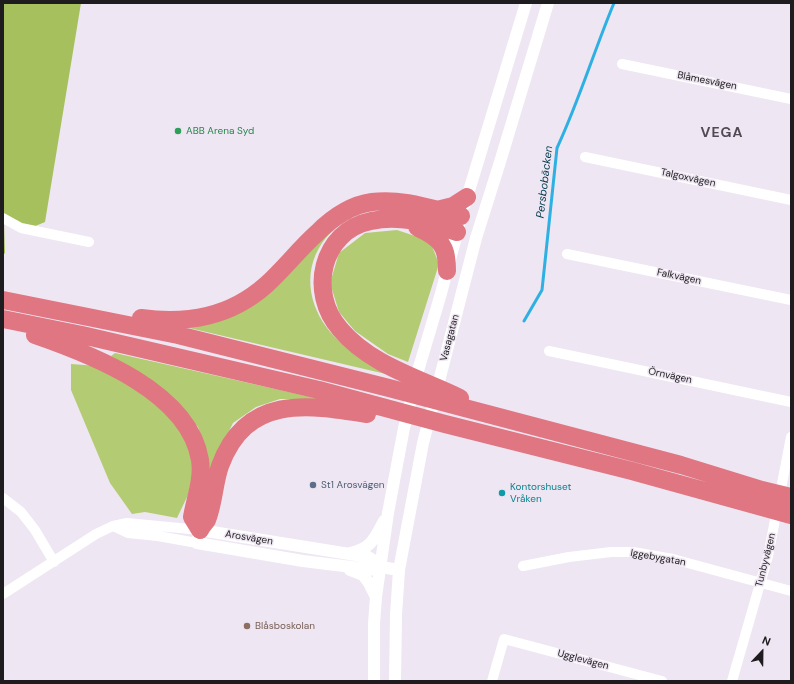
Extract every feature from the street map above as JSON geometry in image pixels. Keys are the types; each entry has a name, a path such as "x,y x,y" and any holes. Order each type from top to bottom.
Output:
{"highway":[{"path":"436,210 453,206 468,196"},
{"path":"94,314 168,320 197,319 227,310 244,302 265,286 304,244 339,214 357,206 373,202 395,202 436,210 459,224"},
{"path":"459,224 393,219 371,220 355,226 346,231 332,247 323,273 323,287 326,303 337,326 349,339 401,372 459,397 478,411"},
{"path":"411,220 419,228 440,242 447,256 447,271"},
{"path":"8,300 56,306 94,314 389,388 681,465 762,490 791,497"},
{"path":"3,319 52,335 85,354 114,367 161,398 174,410 192,434 198,450 200,462 199,481 192,517 198,536"},
{"path":"3,325 52,335 89,336 319,390 445,424 632,471 791,515"},
{"path":"198,536 206,520 220,467 230,444 243,429 265,414 282,408 310,407 338,409 445,424"}],"street":[{"name":"Vasagatan","path":"374,681 374,624 376,597 388,513 415,382 459,224 526,3"},
{"name":"Vasagatan","path":"395,681 396,615 399,570 417,474 433,402 476,238 548,3"},
{"name":"Blåmesvägen","path":"622,64 791,99"},
{"name":"Talgoxvägen","path":"585,157 791,200"},
{"path":"3,218 21,228 28,230 89,242"},
{"path":"459,224 481,221"},
{"path":"459,224 476,238"},
{"name":"Falkvägen","path":"567,254 791,300"},
{"name":"Örnvägen","path":"549,351 791,402"},
{"name":"Tunbyvägen","path":"732,681 768,556 791,439"},
{"path":"3,498 21,512 35,530 54,562"},
{"path":"348,554 367,547 375,539 388,513"},
{"name":"Arosvägen","path":"3,594 96,534 113,526 127,523 198,536 303,561 376,570 381,567"},
{"name":"Arosvägen","path":"113,526 128,533 158,536 198,536 368,557 374,560 381,567 399,570"},
{"name":"Iggebygatan","path":"523,566 570,557 611,552 633,552 673,559 791,591"},
{"path":"334,564 363,575 376,597"},
{"name":"Ugglevägen","path":"492,681 504,639 662,681"}],"green space":[{"path":"3,3 81,3 45,222 28,229 4,219 5,253 3,255"},
{"path":"336,227 322,243 312,267 310,280 314,304 326,327 341,343 361,358 390,375 185,327 223,319"},
{"path":"397,230 430,241 439,264 408,362 388,354 355,331 339,312 330,283 339,253 365,233"},
{"path":"115,353 320,399 280,399 256,407 233,423 205,483 207,458 198,427 167,393 111,356"},
{"path":"71,364 98,366 144,393 170,414 185,436 194,467 188,495 177,518 145,512 132,514 110,483 71,390"}],"waterway":[{"name":"Persbobäcken","path":"524,321 542,290 557,148 614,3"}],"place":[{"name":"ABB Arena Syd","path":"178,131"},
{"name":"St1 Arosvägen","path":"313,485"},
{"name":"Kontorshuset Vråken","path":"502,493"},
{"name":"Blåsboskolan","path":"247,626"}],"district":[{"name":"VEGA","path":"722,133"}]}
